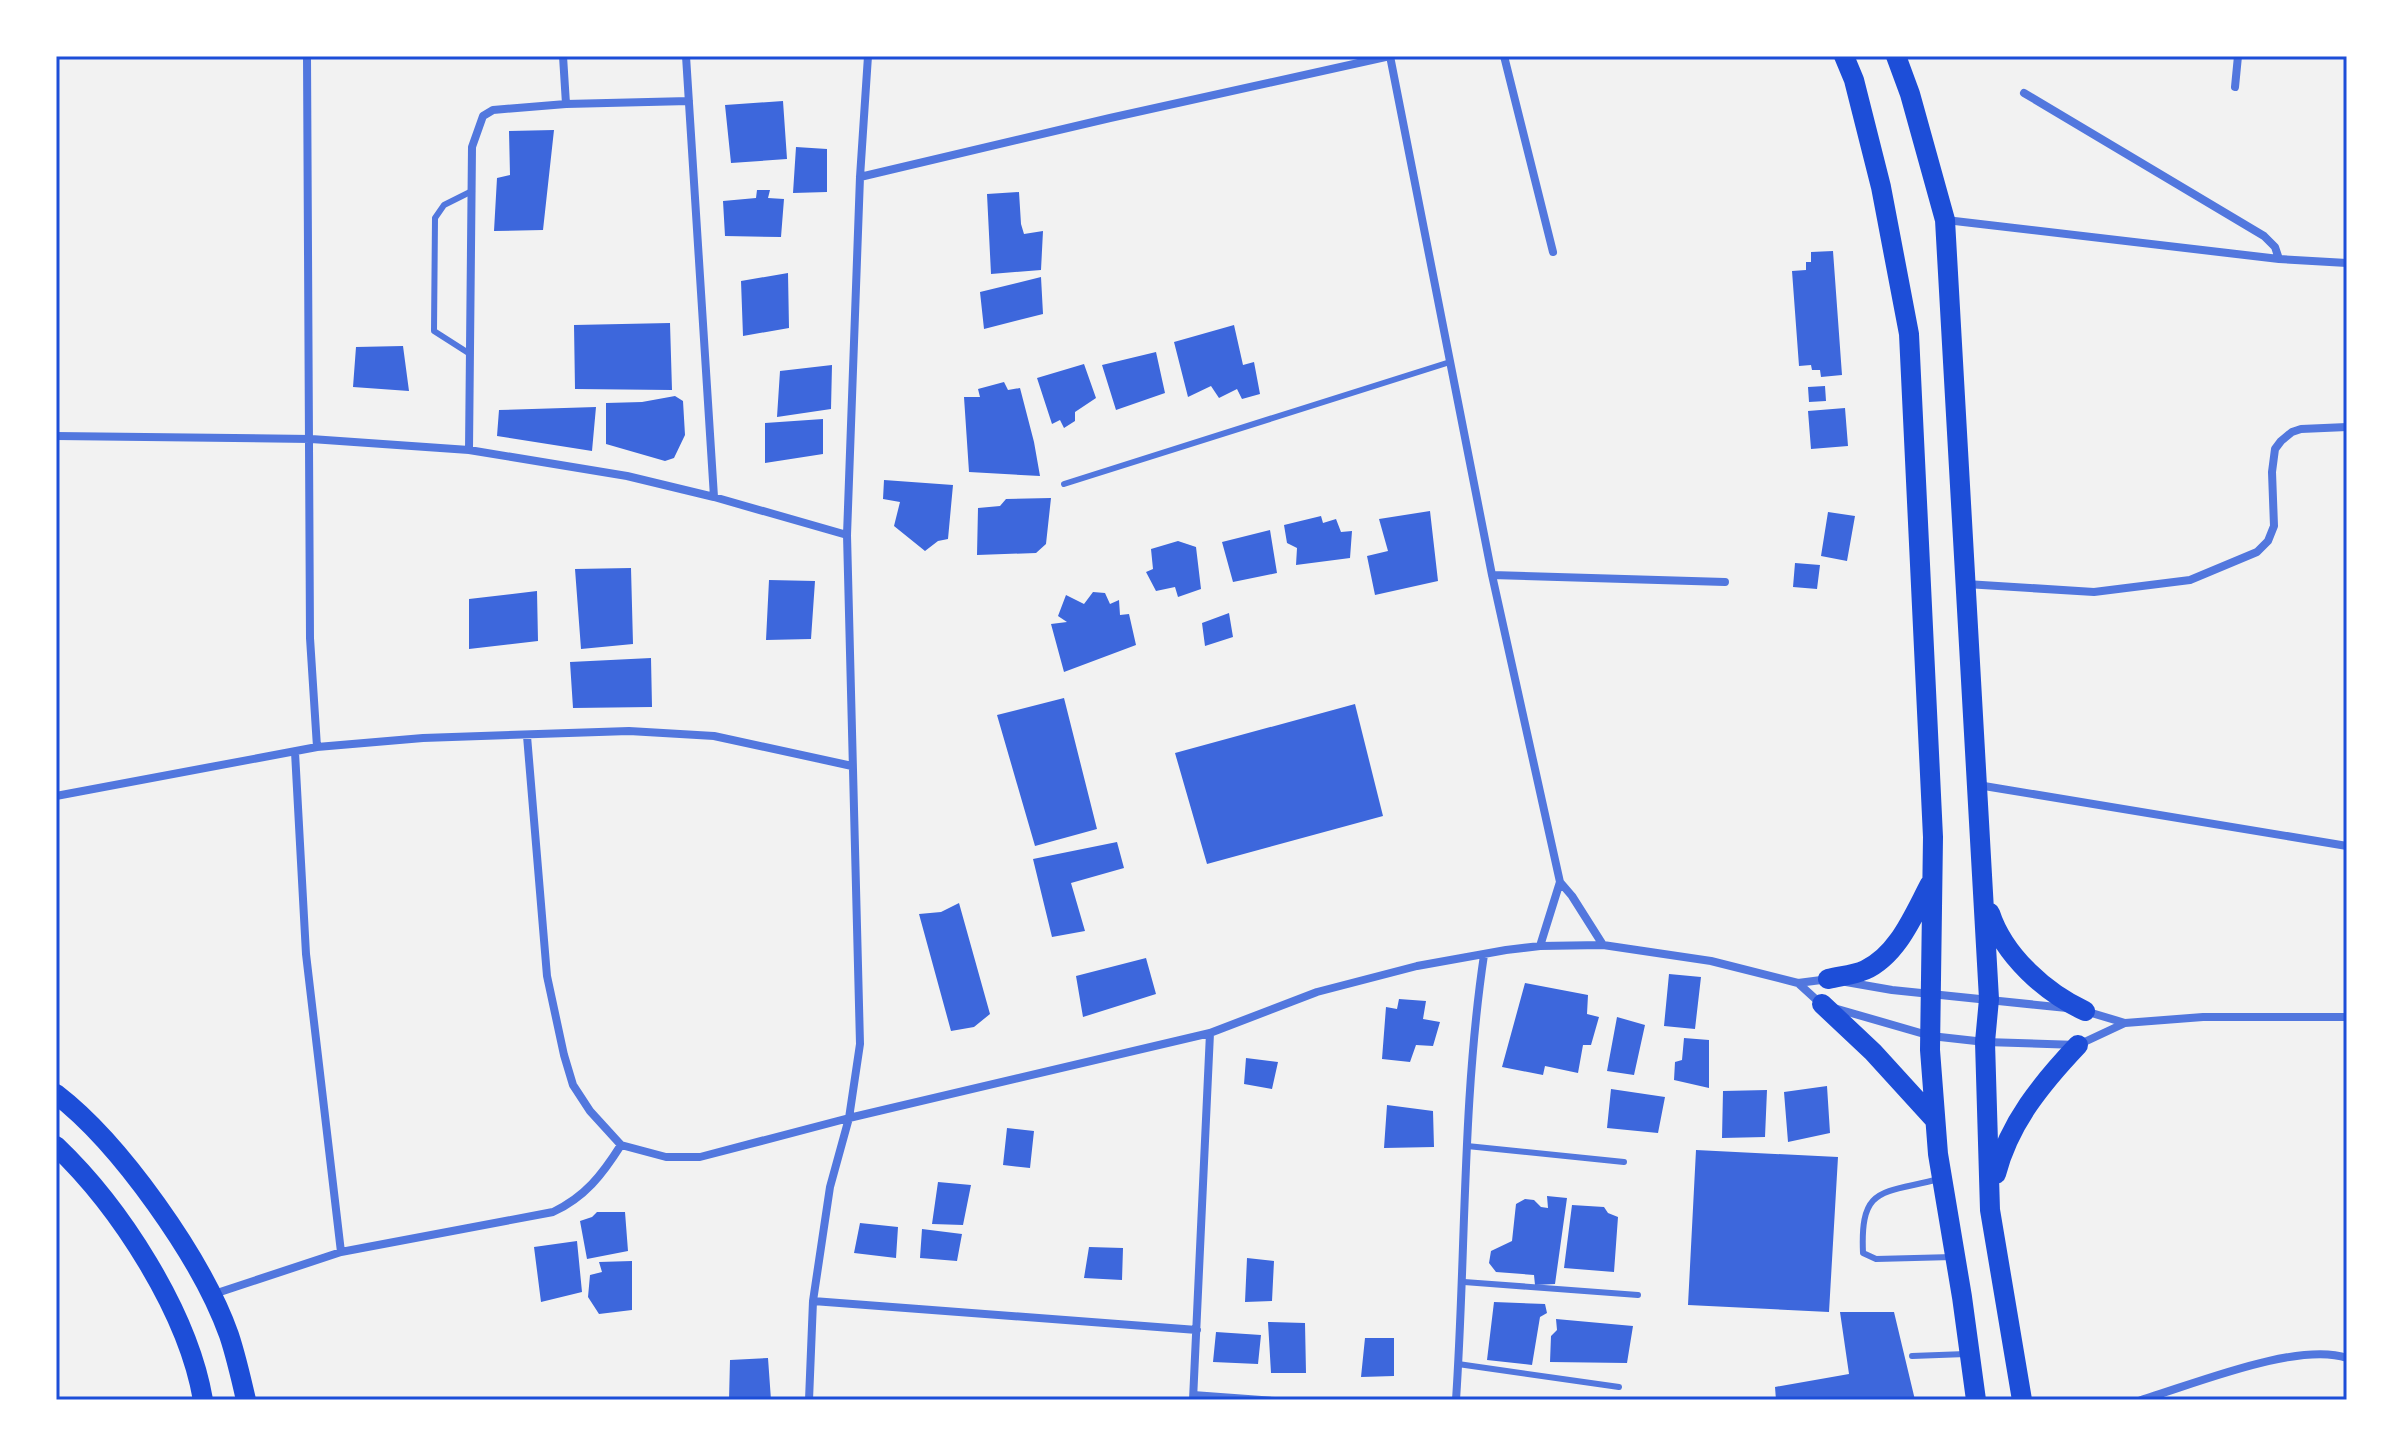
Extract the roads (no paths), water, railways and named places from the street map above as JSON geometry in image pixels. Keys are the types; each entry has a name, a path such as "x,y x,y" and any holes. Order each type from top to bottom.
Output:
{"main road":[{"path":"1844,56 1854,80 1881,187 1909,334 1933,837 1931,1036 1935,1120 1976,1400"},
{"path":"1896,56 1910,94 1945,220 1989,999 1985,1042 1990,1210 2022,1400"},
{"path":"1828,979 1867,970 1886,955 1905,931 1932,881"},
{"path":"1983,888 1997,931 2015,957 2065,1002 2085,1011"},
{"path":"1822,1004 1873,1052 1935,1120"},
{"path":"1990,1210 1995,1177 2009,1136 2048,1077 2078,1045"},
{"path":"56,1094 119,1156 177,1235 228,1333 246,1400"},
{"path":"56,1146 76,1165 113,1213 159,1282 200,1381 203,1400"}],"street":[{"path":"307,56 310,638 317,747"},
{"path":"563,56 566,104"},
{"path":"686,56 714,497"},
{"path":"809,1400 813,1301 830,1187 849,1118 860,1044 847,535 860,177 868,56"},
{"path":"860,177 1390,56 1492,575 1560,882 1603,945"},
{"path":"1504,56 1553,252"},
{"path":"2235,87 2238,56"},
{"path":"2024,93 2264,236 2275,247 2279,259"},
{"path":"469,450 472,147 483,116 493,110 566,104 689,101"},
{"path":"1945,220 2279,259 2347,263"},
{"path":"1965,584 2094,592 2190,580 2257,552 2268,541 2274,526 2272,472 2275,449 2281,441 2301,429 2347,427"},
{"path":"56,436 311,439 469,450 627,476 847,535"},
{"path":"1492,575 1725,582"},
{"path":"56,796 317,747 423,738 629,731 714,736 852,766"},
{"path":"527,736 547,976 573,1085 590,1111 621,1145 666,1157 700,1157 849,1118 1210,1033 1317,992 1417,966 1540,946 1603,945 1699,958 1798,983 1828,979 1892,990 2085,1011 2125,1023"},
{"path":"295,752 306,954 341,1252"},
{"path":"1977,785 2347,846"},
{"path":"1540,946 1560,882"},
{"path":"1456,1400 1464,1282 1471,1064 1484,955"},
{"path":"1798,983 1822,1004 1931,1036 1985,1042 2078,1045 2125,1023 2203,1017 2347,1017"},
{"path":"1193,1397 1210,1033"},
{"path":"210,1295 341,1252 553,1212 588,1190 621,1145"},
{"path":"813,1301 1197,1330"},
{"path":"2141,1400 2288,1356 2336,1354 2347,1358"}],"lane":[{"path":"470,354 434,331 435,218 439,209 472,191"},
{"path":"1064,484 1450,362"},
{"path":"1467,1146 1624,1162"},
{"path":"1942,1179 1876,1196 1866,1208 1863,1253 1876,1259 1956,1257"},
{"path":"1464,1282 1638,1295"},
{"path":"1912,1356 1970,1354"},
{"path":"1458,1364 1619,1387"},
{"path":"1193,1397 1275,1400"}]}
